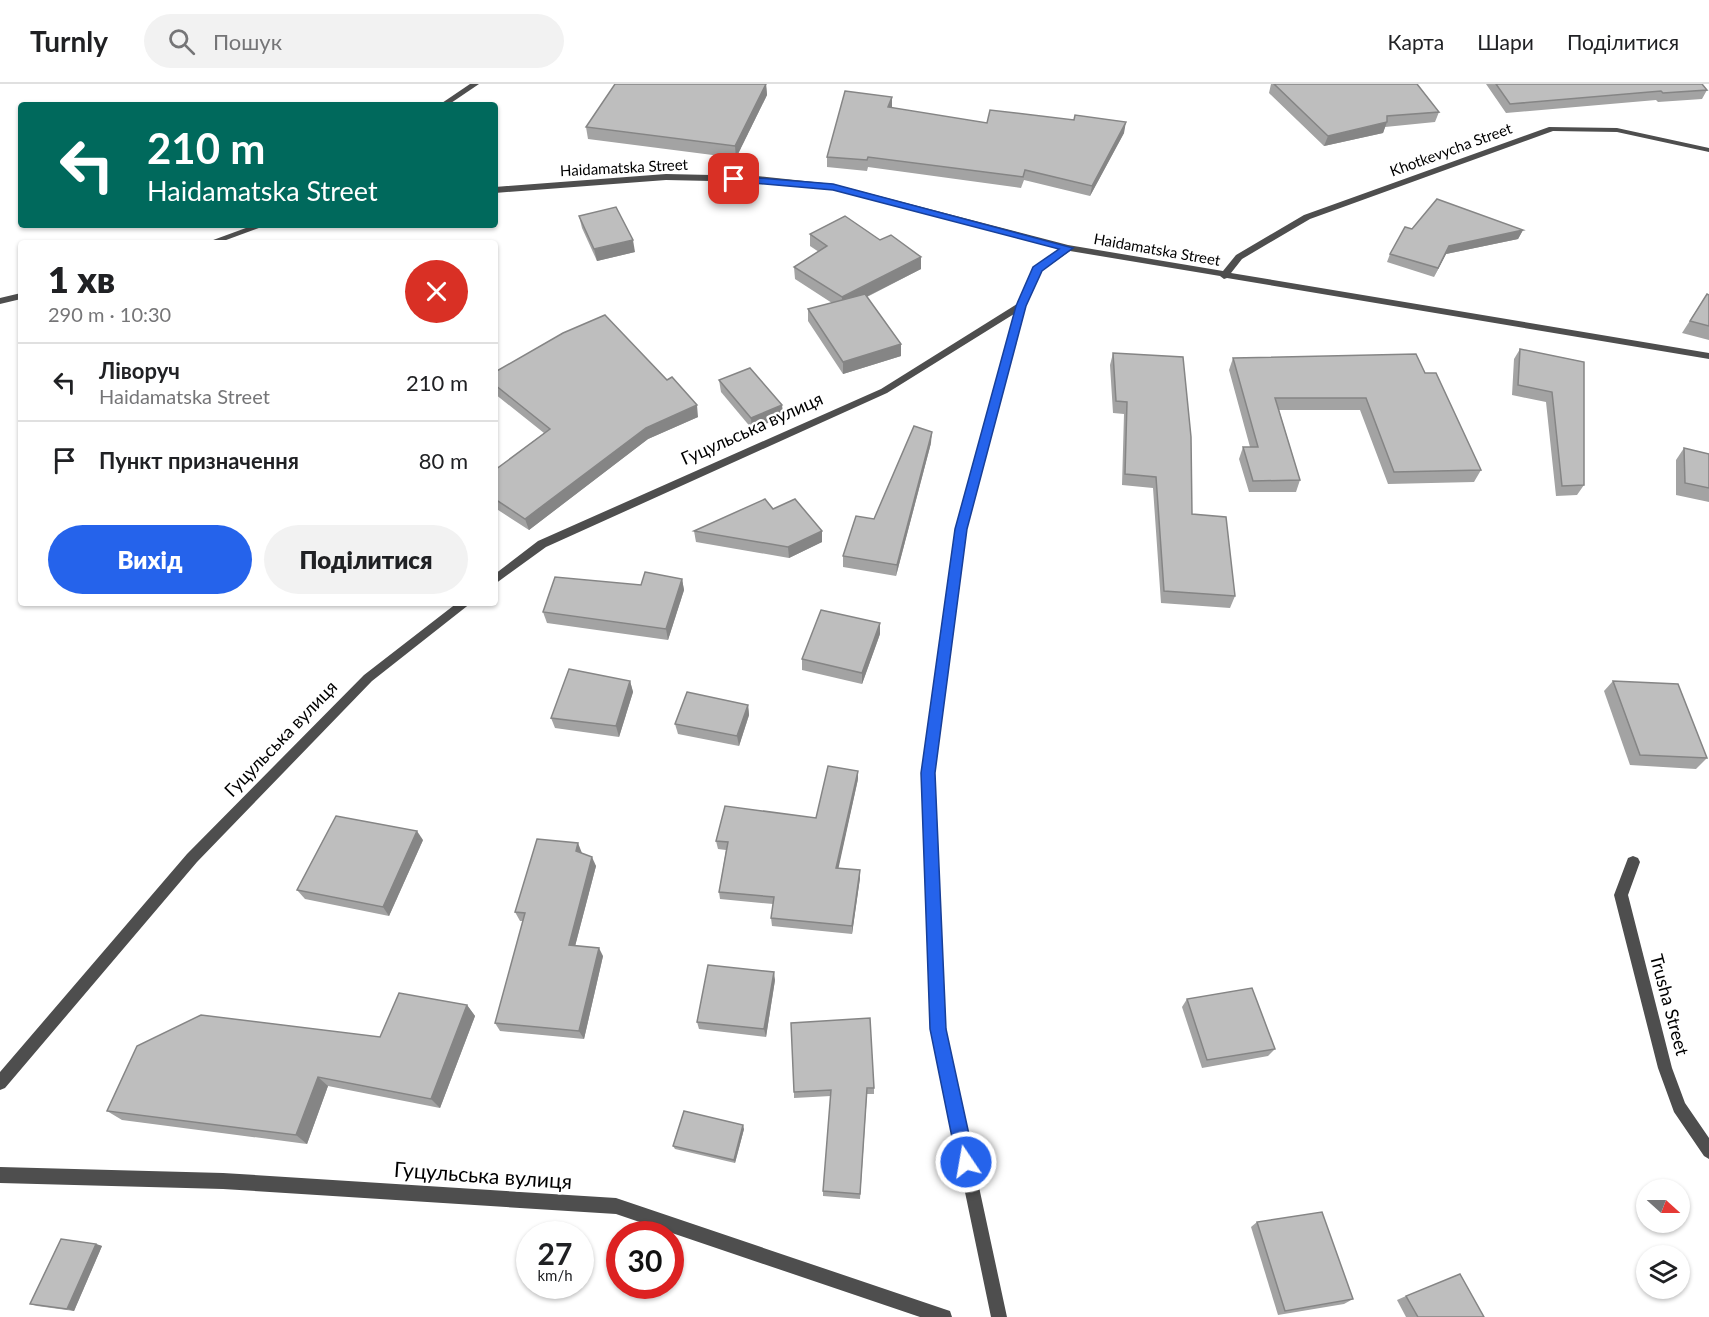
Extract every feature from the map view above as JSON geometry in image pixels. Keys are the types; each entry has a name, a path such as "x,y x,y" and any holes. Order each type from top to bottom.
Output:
{"street":[{"path":"448,102 475,84"},
{"name":"Khotkevycha Street","path":"1224,276 1239,257 1307,217 1552,129 1617,130 1709,150"},
{"name":"Haidamatska Street","path":"498,190 666,177 757,179 833,187 1068,248 1709,356"},
{"path":"218,240 254,228"},
{"path":"999,1317 938,1029 928,773 961,529 1021,306 1037,269 1068,248"},
{"path":"0,301 18,297"},
{"name":"Гуцульська вулиця","path":"498,578 542,544 884,391 1021,306"},
{"name":"Гуцульська вулиця","path":"0,1083 192,858 368,678 461,606"},
{"name":"Trusha Street","path":"1633,862 1620,895 1665,1068 1679,1107 1709,1151"},
{"name":"Гуцульська вулиця","path":"0,1175 223,1180 616,1206 944,1317"}],"building":[{"path":"615,84 766,84 735,146 586,127"},
{"path":"1274,84 1417,84 1439,112 1387,116 1387,122 1328,136"},
{"path":"1496,84 1702,84 1707,90 1663,93 1661,91 1510,104"},
{"path":"845,91 892,97 888,107 987,123 990,110 1074,120 1075,115 1126,122 1092,186 1025,170 1023,177 868,157 867,160 827,157"},
{"path":"1437,199 1523,230 1449,246 1438,268 1390,254 1405,227 1412,229"},
{"path":"616,207 633,240 594,249 579,216"},
{"path":"845,216 880,240 891,235 921,257 842,297 794,267 827,246 810,234"},
{"path":"865,294 901,344 843,362 808,309"},
{"path":"1707,294 1709,295 1709,326 1690,321"},
{"path":"605,315 667,380 672,377 697,405 646,428 525,519 498,501 498,468 550,429 498,387 498,370 563,333"},
{"path":"1520,349 1584,362 1584,485 1562,486 1552,392 1518,385"},
{"path":"1113,353 1183,357 1191,437 1192,514 1226,517 1235,596 1164,591 1156,477 1125,474 1127,402 1116,401"},
{"path":"1416,354 1425,373 1436,373 1481,470 1394,472 1366,398 1275,398 1300,480 1253,481 1243,447 1258,447 1233,358"},
{"path":"750,368 782,405 751,418 719,380"},
{"path":"914,426 932,432 897,565 843,556 856,516 874,519"},
{"path":"1684,448 1709,454 1709,488 1685,483"},
{"path":"765,499 773,509 795,499 822,531 788,547 694,531"},
{"path":"645,572 682,579 666,629 543,612 555,577 641,585"},
{"path":"821,610 880,623 862,673 802,659"},
{"path":"569,669 630,681 616,726 551,718"},
{"path":"1613,681 1678,684 1707,758 1640,755"},
{"path":"687,692 748,705 737,736 675,724"},
{"path":"828,766 858,771 836,868 860,870 852,926 771,918 774,897 719,892 728,842 716,841 725,806 816,818"},
{"path":"336,816 417,831 383,907 297,890"},
{"path":"537,839 578,843 576,851 592,857 569,945 599,948 579,1031 495,1023 525,913 515,912"},
{"path":"708,965 774,972 764,1029 697,1022"},
{"path":"1252,988 1275,1049 1207,1060 1187,999"},
{"path":"399,993 467,1005 431,1099 318,1077 296,1135 107,1111 137,1046 201,1015 380,1037"},
{"path":"870,1018 874,1088 867,1088 860,1194 823,1191 831,1090 794,1092 791,1023"},
{"path":"684,1111 743,1125 734,1160 673,1146"},
{"path":"1322,1212 1353,1299 1285,1311 1257,1222"},
{"path":"61,1239 96,1244 67,1309 30,1304"},
{"path":"1460,1274 1484,1317 1418,1317 1406,1296"}],"route":[{"path":"734,179 757,179 833,187 1068,248 1037,269 1021,306 961,529 928,773 938,1029 966,1162"}]}
